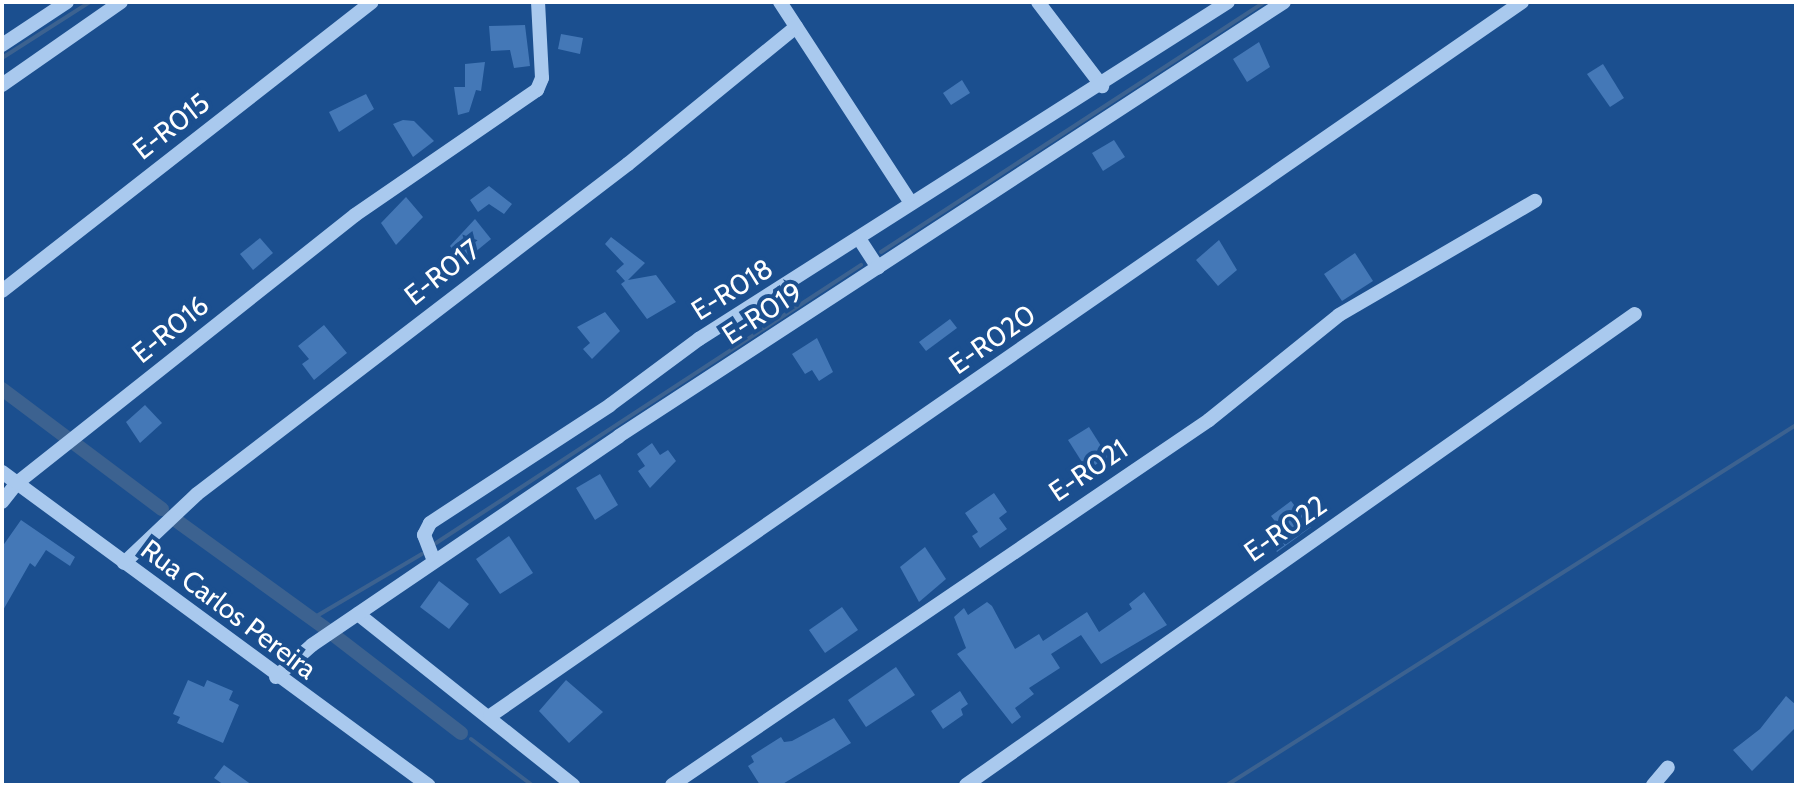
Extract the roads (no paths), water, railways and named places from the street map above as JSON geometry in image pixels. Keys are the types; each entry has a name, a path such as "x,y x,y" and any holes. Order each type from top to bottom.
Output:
{"street":[{"path":"2,45 67,2"},
{"path":"2,85 121,2"},
{"name":"E-R015","path":"2,291 372,2"},
{"name":"E-R016","path":"2,502 17,483 355,215 537,90 542,78 538,2"},
{"path":"780,2 911,203"},
{"path":"1038,2 1102,86"},
{"name":"E-R018","path":"434,561 424,535 430,523 610,405 699,339 860,240 911,203 1102,86 1228,2"},
{"name":"E-R019","path":"276,677 434,561 1284,2"},
{"name":"E-R020","path":"490,716 1522,2"},
{"name":"E-R017","path":"124,563 197,494 628,164 796,27"},
{"name":"E-R021","path":"672,785 1209,420 1339,315 1535,201"},
{"path":"860,240 878,268"},
{"name":"E-R022","path":"966,785 1635,314"},
{"name":"Rua Carlos Pereira","path":"2,472 276,677 428,785"},
{"path":"358,614 573,785"},
{"path":"1653,785 1668,767"}],"waterway":[{"path":"2,58 90,2"},
{"path":"881,252 1265,2"},
{"path":"436,543 861,265"},
{"path":"2,389 162,509"},
{"path":"1227,785 1796,425"},
{"path":"177,521 326,629"},
{"path":"315,617 422,554"},
{"path":"335,636 461,733"},
{"path":"471,739 532,785"}]}
